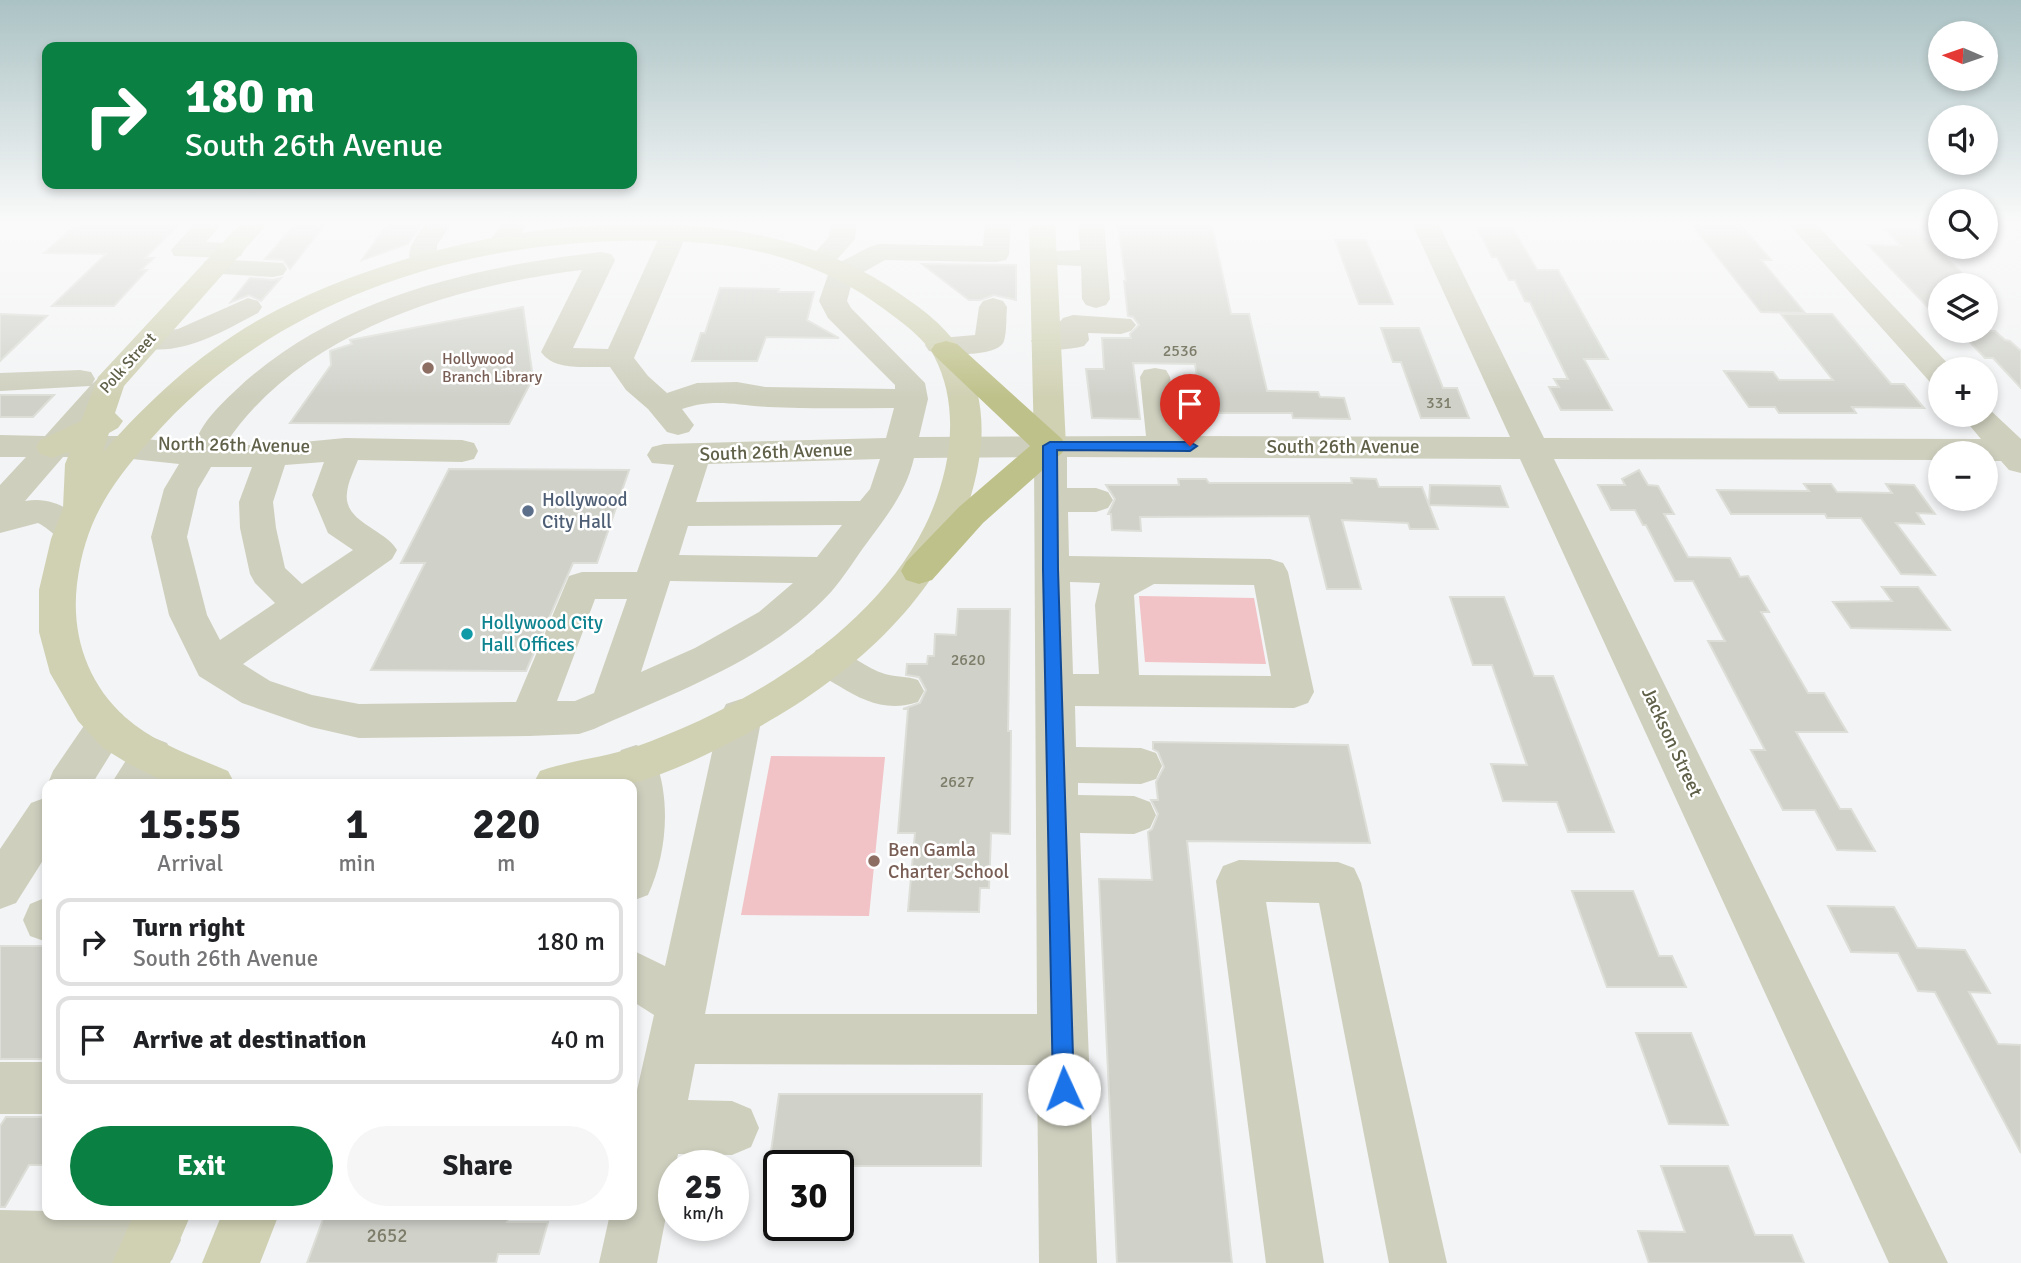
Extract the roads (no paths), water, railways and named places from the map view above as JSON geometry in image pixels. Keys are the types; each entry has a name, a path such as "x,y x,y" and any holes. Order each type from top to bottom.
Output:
{"highway":[{"path":"919,571 971,515 1050,446 943,347"}],"main road":[{"name":"Polk Street","path":"95,382 148,341 203,280"},
{"path":"90,437 194,376 240,345 318,302 368,280"},
{"path":"579,779 613,772 695,741 741,716 830,661 872,626 919,571 948,510 968,446 966,408 957,375 943,347 885,295 859,280"},
{"path":"1045,280 1050,446"},
{"path":"75,521 123,447 155,410 194,376"},
{"path":"95,382 90,437 82,464 75,521 55,596 57,631 68,669 89,705 143,769 190,779"},
{"path":"231,1263 249,1220"}],"street":[{"path":"479,280 389,309 336,335 273,376 230,413 181,489 169,537 188,615 213,664 256,692 311,711 359,721 579,717 709,659 773,622 818,582 886,492 912,399 910,383 899,370 838,312 833,301 835,280"},
{"path":"613,280 556,352 566,356 619,358"},
{"path":"610,704 675,514 680,454 662,405 637,383 619,358 627,280"},
{"path":"1095,280 1096,299"},
{"name":"Jackson Street","path":"1452,280 1919,1263"},
{"path":"1853,280 1928,361"},
{"path":"148,341 173,341 187,337 248,307"},
{"path":"943,347 989,341 992,307"},
{"path":"174,313 202,315 219,322"},
{"path":"1046,341 1074,340 1073,324 1121,325"},
{"path":"1155,377 1164,446"},
{"path":"0,382 95,382"},
{"name":"Polk Street","path":"0,506 52,447 95,382"},
{"path":"662,405 697,393 737,392 765,397 912,399"},
{"path":"1989,427 2017,454"},
{"name":"North 26th Avenue","path":"6,453 52,447 90,437 123,447 272,456 345,449"},
{"name":"North 26th Avenue","path":"205,450 280,442 345,449 462,451"},
{"name":"South 26th Avenue","path":"680,454 968,446 1164,446 2017,454"},
{"path":"1050,446 1068,1263"},
{"path":"213,664 379,551 340,524 330,495 345,449"},
{"path":"272,456 257,502 257,528 268,574 300,604"},
{"path":"1050,500 1096,500"},
{"path":"0,521 29,512 47,511 75,521"},
{"path":"675,514 872,513"},
{"path":"1051,569 1270,572 1294,692 1054,690"},
{"path":"529,719 582,586 654,577 827,570"},
{"path":"1120,691 1114,605 1116,588 1147,570"},
{"path":"830,661 878,690 904,691"},
{"path":"637,1186 644,1126 678,1022 741,716"},
{"path":"71,779 107,726"},
{"path":"636,763 644,821 637,855"},
{"path":"1056,765 1140,766"},
{"path":"1057,814 1134,815"},
{"path":"0,888 42,824"},
{"path":"1295,1263 1239,880 1338,883 1418,1263"},
{"path":"637,978 678,1022 1062,1040"},
{"path":"0,1087 42,1088"},
{"path":"644,1126 733,1128"},
{"path":"628,1263 633,1220"},
{"path":"0,1239 149,1247"}],"place":[{"name":"Hollywood Branch Library","path":"428,368"},
{"name":"Hollywood City Hall","path":"528,511"},
{"name":"Hollywood City Hall Offices","path":"467,634"},
{"name":"Ben Gamla Charter School","path":"874,861"}]}
